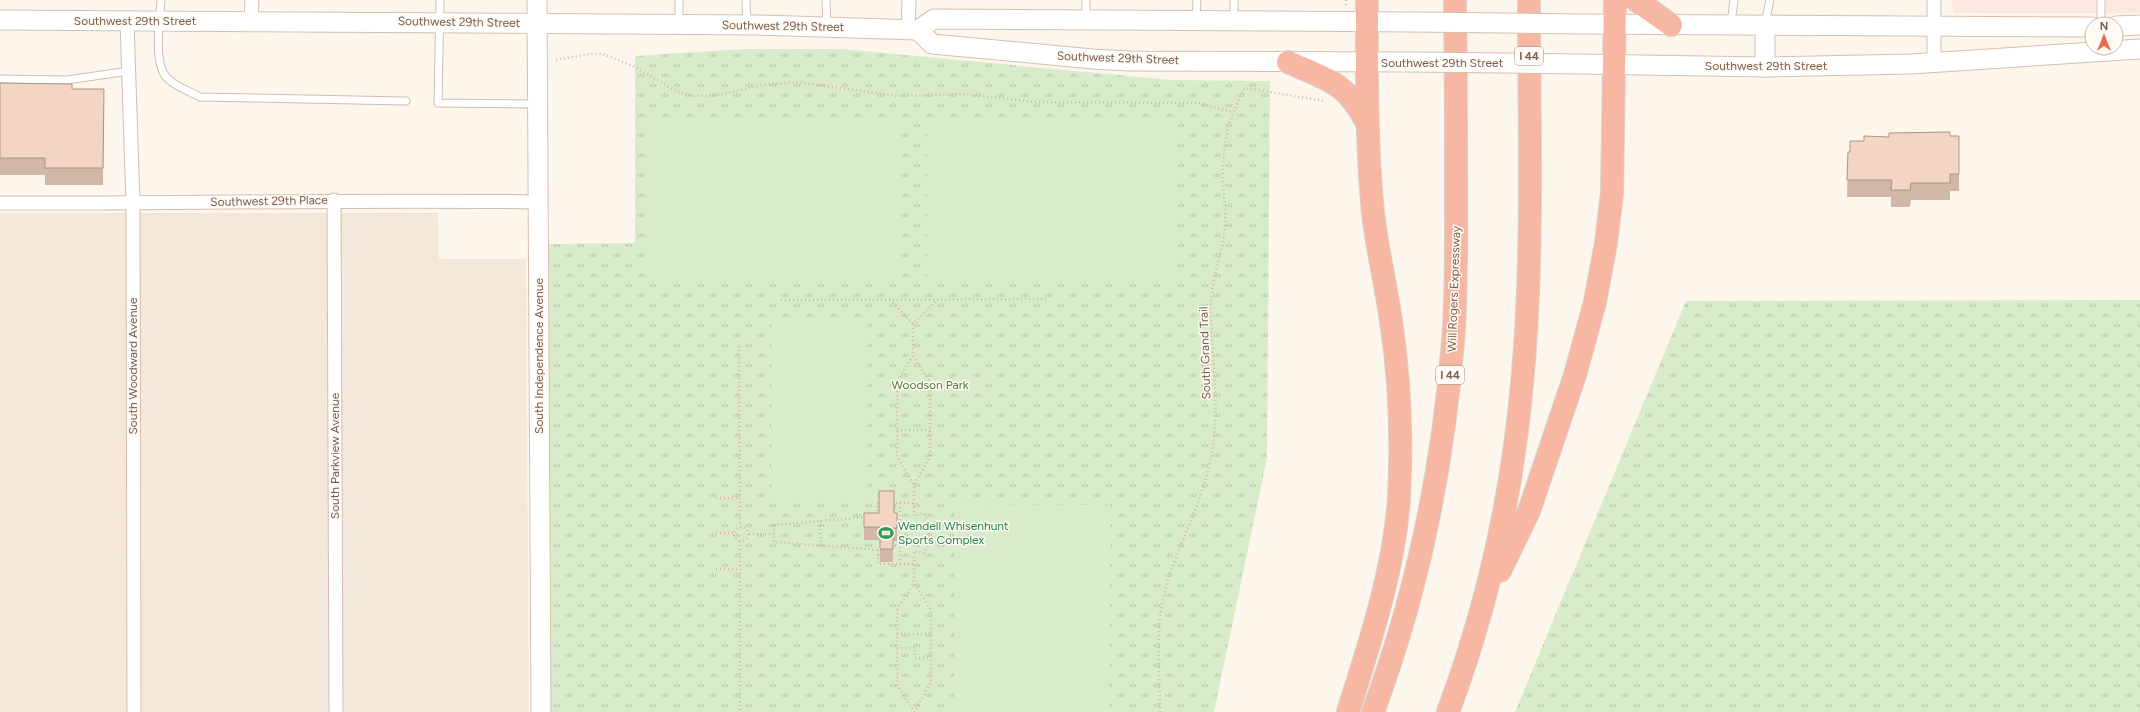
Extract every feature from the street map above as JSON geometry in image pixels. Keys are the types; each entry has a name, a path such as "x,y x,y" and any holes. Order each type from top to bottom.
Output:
{"highway":[{"name":"Will Rogers Expressway","path":"1373,712 1401,632 1418,561 1438,464 1447,403 1453,340 1456,245 1455,0"},
{"name":"I 44","path":"1448,712 1483,605 1512,462 1522,385 1528,304 1529,0"},
{"path":"1483,605 1529,511 1575,376 1594,302 1606,243 1612,193 1615,0"},
{"path":"1636,0 1671,25"},
{"path":"1348,712 1384,592 1394,538 1399,478 1400,407 1397,365 1374,216 1368,124 1366,62 1367,22 1353,1"},
{"path":"1288,62 1339,86 1357,104 1368,124"}],"main road":[{"name":"South Independence Avenue","path":"538,0 537,104 541,712"},
{"path":"913,30 934,19 1765,26 2084,27"},
{"name":"Southwest 29th Street","path":"0,20 827,26 913,30 932,44 1093,59 1288,62 1414,62 1765,67 1934,62 2140,48"},
{"path":"2124,26 2140,25"},
{"path":"1765,26 1765,67"}],"street":[{"path":"251,21 252,0"},
{"path":"909,0 913,30"},
{"path":"1934,0 1934,62"},
{"name":"South Woodward Avenue","path":"127,21 133,204 134,712"},
{"name":"Southwest 29th Place","path":"0,203 133,204 334,200 538,202"},
{"name":"South Parkview Avenue","path":"334,200 336,712"}],"lane":[{"path":"161,0 159,60 164,74 176,84 200,97 406,101"},
{"path":"440,0 438,103 537,104"},
{"path":"679,0 679,25"},
{"path":"746,0 747,25"},
{"path":"826,0 827,26"},
{"path":"1086,0 1086,20"},
{"path":"1196,21 1197,0"},
{"path":"1234,0 1234,22"},
{"path":"1731,25 1734,0"},
{"path":"1765,26 1770,0"},
{"path":"2101,0 2101,16"},
{"path":"0,79 66,80 129,71"}],"path":[{"path":"556,60 581,54 603,54 633,66 678,92 694,96 719,95 762,85 796,82 902,97 962,94 1034,102 1200,102 1232,112"},
{"name":"South Grand Trail","path":"1160,712 1159,638 1164,594 1181,544 1205,483 1216,429 1211,305 1225,226 1223,160 1224,141 1232,112 1245,88 1331,100"},
{"path":"890,299 914,324"},
{"path":"914,583 931,610 931,682 914,712 897,685 897,610 914,583 914,551 924,553 927,548 928,538 926,518 923,513 914,516 914,485 930,456 930,382 914,354 914,324 937,299"},
{"path":"781,300 1046,299"},
{"path":"739,346 740,526"},
{"path":"914,354 897,382 897,456 914,485"},
{"path":"897,430 930,430"},
{"path":"716,498 740,498"},
{"path":"914,503 877,503 878,516 774,525 774,542 879,550 878,564 914,564"},
{"path":"900,503 900,564"},
{"path":"820,520 821,546"},
{"path":"734,533 740,526"},
{"path":"740,526 746,528 749,534"},
{"path":"716,533 734,533"},
{"path":"734,533 736,539 740,541"},
{"path":"749,534 774,534"},
{"path":"740,541 745,540 749,534"},
{"path":"740,541 740,712"},
{"path":"716,569 740,569"},
{"path":"897,634 931,634"},
{"path":"897,648 915,648 915,658 931,658"}],"shaded area":[{"path":"1952,0 2140,0 2140,13 1953,13"},
{"path":"0,213 438,213 439,259 526,259 529,712 0,712"}],"green space":[{"name":"Woodson Park","path":"743,49 842,49 1171,80 1270,81 1267,458 1214,712 551,712 548,244 635,243 635,56"},
{"path":"1178,121 1178,279 927,280 927,122"},
{"path":"647,123 897,123 898,281 647,281"},
{"path":"2140,300 2140,712 1515,712 1686,301"},
{"path":"772,319 867,319 867,499 771,499"},
{"path":"955,504 1110,505 1109,712 954,712"}],"building":[{"path":"0,83 72,84 72,89 104,89 103,168 45,168 45,158 0,158"},
{"path":"1950,132 1950,136 1959,136 1959,174 1950,174 1950,183 1911,183 1910,190 1891,190 1892,180 1847,180 1850,141 1864,141 1864,136 1889,137 1889,133"},
{"path":"879,491 894,491 894,513 897,513 897,528 893,528 893,549 880,549 880,527 864,527 864,513 879,513"}],"place":[{"name":"Wendell Whisenhunt Sports Complex","path":"886,533"}]}
